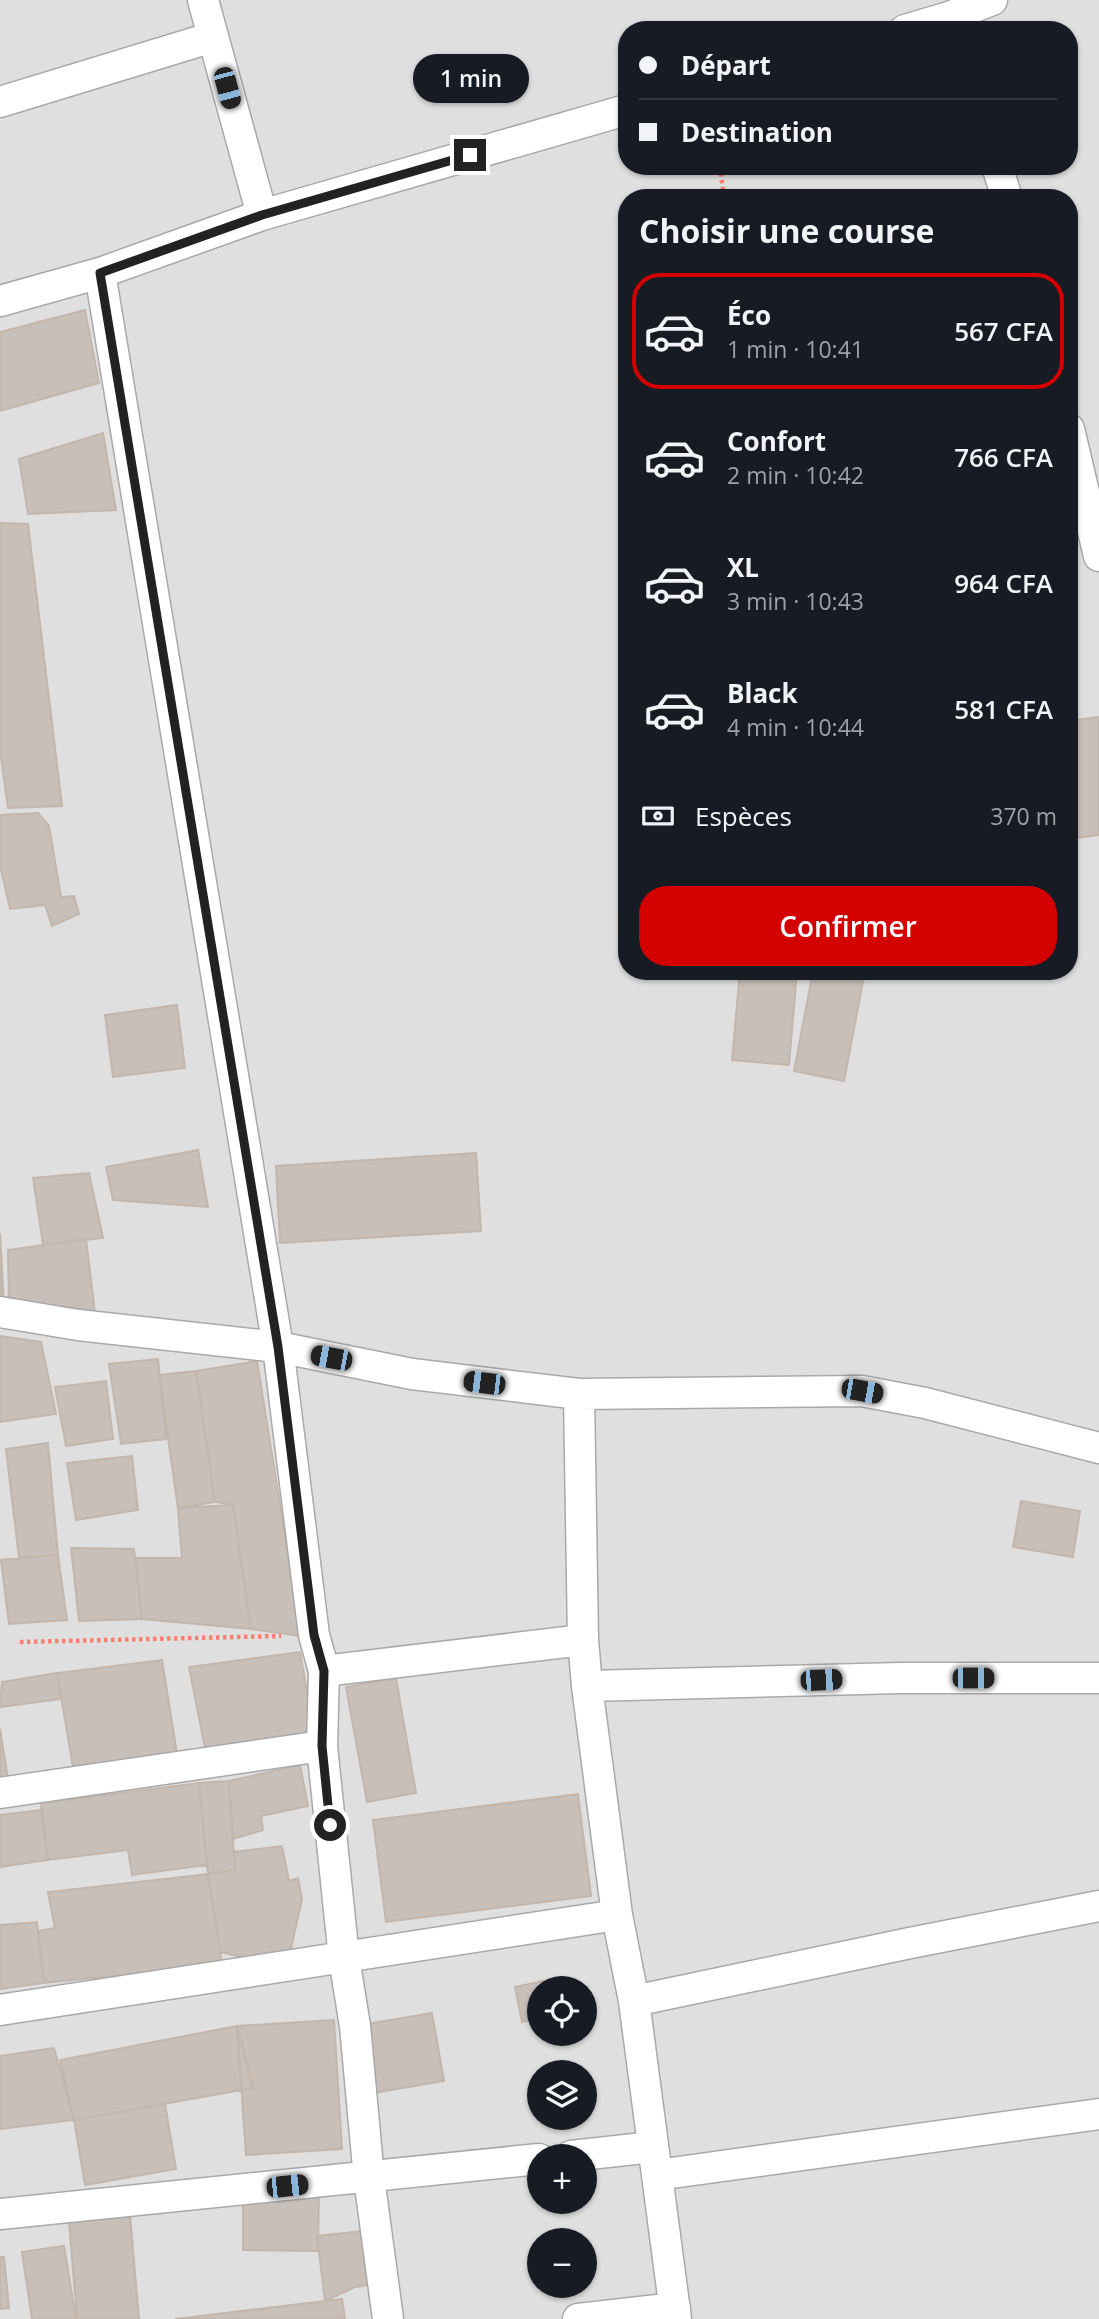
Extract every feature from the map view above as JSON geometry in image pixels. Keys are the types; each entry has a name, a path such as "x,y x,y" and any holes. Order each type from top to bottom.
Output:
{"street":[{"path":"203,0 262,215"},
{"path":"955,21 992,0"},
{"path":"0,102 213,37"},
{"path":"0,301 100,273 262,215 618,112"},
{"path":"100,273 278,1347 314,1635 324,1671 322,1746 344,1958 355,2026 369,2178 388,2319"},
{"path":"1078,467 1099,556"},
{"path":"0,1312 78,1325 278,1347 412,1374 579,1394 862,1391 925,1403 1099,1448"},
{"path":"578,2319 676,2313 634,2001 617,1915 587,1686 583,1640 579,1394"},
{"path":"324,1671 583,1640"},
{"path":"587,1686 900,1678 1099,1678"},
{"path":"0,1793 322,1746"},
{"path":"634,2001 1099,1906"},
{"path":"0,2010 617,1915"},
{"path":"597,2158 655,2161 1099,2114"},
{"path":"0,2214 527,2161"}],"path":[{"path":"20,1642 314,1635"}],"shaded area":[{"path":"0,0 1099,0 1099,2319 0,2319"}],"building":[{"path":"85,310 99,383 0,411 0,332"},
{"path":"103,433 116,510 28,514 19,459"},
{"path":"0,523 28,524 62,806 8,808 0,750"},
{"path":"1099,717 1099,835 1078,838 1078,720"},
{"path":"38,813 49,826 61,897 74,896 79,914 52,926 45,905 10,909 0,865 0,815"},
{"path":"739,980 796,980 789,1065 732,1060"},
{"path":"811,980 863,980 844,1081 794,1071"},
{"path":"177,1005 185,1068 113,1077 105,1015"},
{"path":"198,1150 208,1207 113,1200 106,1167"},
{"path":"476,1153 481,1231 280,1243 276,1166"},
{"path":"89,1173 103,1238 43,1245 33,1178"},
{"path":"0,1233 4,1305 0,1305"},
{"path":"86,1239 95,1313 77,1316 77,1306 62,1309 9,1305 8,1250"},
{"path":"0,1336 41,1342 56,1414 0,1422"},
{"path":"158,1359 166,1439 121,1444 109,1364"},
{"path":"257,1361 301,1636 251,1629 233,1505 215,1502 196,1371"},
{"path":"196,1371 215,1502 178,1508 159,1375"},
{"path":"106,1381 113,1439 66,1446 55,1387"},
{"path":"48,1443 58,1555 19,1558 6,1449"},
{"path":"132,1456 138,1510 76,1520 67,1463"},
{"path":"1021,1501 1080,1511 1073,1557 1013,1547"},
{"path":"233,1505 251,1629 142,1619 135,1558 182,1558 178,1508"},
{"path":"71,1548 134,1549 142,1619 79,1621"},
{"path":"58,1555 67,1620 9,1624 1,1560"},
{"path":"300,1652 314,1733 205,1748 189,1667"},
{"path":"162,1660 177,1754 73,1767 57,1673"},
{"path":"57,1673 61,1699 0,1707 2,1682"},
{"path":"396,1678 416,1793 367,1802 346,1687"},
{"path":"0,1729 8,1779 0,1779"},
{"path":"300,1765 308,1806 261,1816 263,1830 233,1839 229,1781"},
{"path":"229,1781 235,1870 208,1874 199,1783"},
{"path":"199,1783 207,1865 132,1875 128,1850 48,1860 41,1803"},
{"path":"578,1794 591,1896 386,1922 373,1820"},
{"path":"41,1810 48,1860 0,1867 0,1815"},
{"path":"282,1846 289,1881 298,1878 302,1899 289,1958 263,1962 220,1952 208,1874 235,1870 234,1852"},
{"path":"208,1874 222,1965 44,1983 38,1931 55,1928 48,1892"},
{"path":"37,1922 44,1983 0,1989 0,1925"},
{"path":"527,1984 527,2021 522,2022 515,1987"},
{"path":"432,2013 444,2081 367,2094 355,2026"},
{"path":"334,2020 342,2149 246,2155 237,2026"},
{"path":"237,2026 253,2088 74,2120 60,2060"},
{"path":"54,2048 74,2120 0,2129 0,2056"},
{"path":"165,2104 176,2169 85,2185 74,2120"},
{"path":"243,2191 319,2192 318,2251 243,2250"},
{"path":"129,2203 139,2319 77,2319 68,2209"},
{"path":"362,2231 369,2285 355,2287 325,2301 317,2236"},
{"path":"64,2246 76,2319 32,2319 22,2252"},
{"path":"0,2257 4,2257 9,2308 0,2309"},
{"path":"342,2299 345,2319 175,2319 325,2301"}],"route":[{"path":"330,1825 322,1746 324,1671 314,1635 278,1347 100,273 262,215 470,155"}]}
